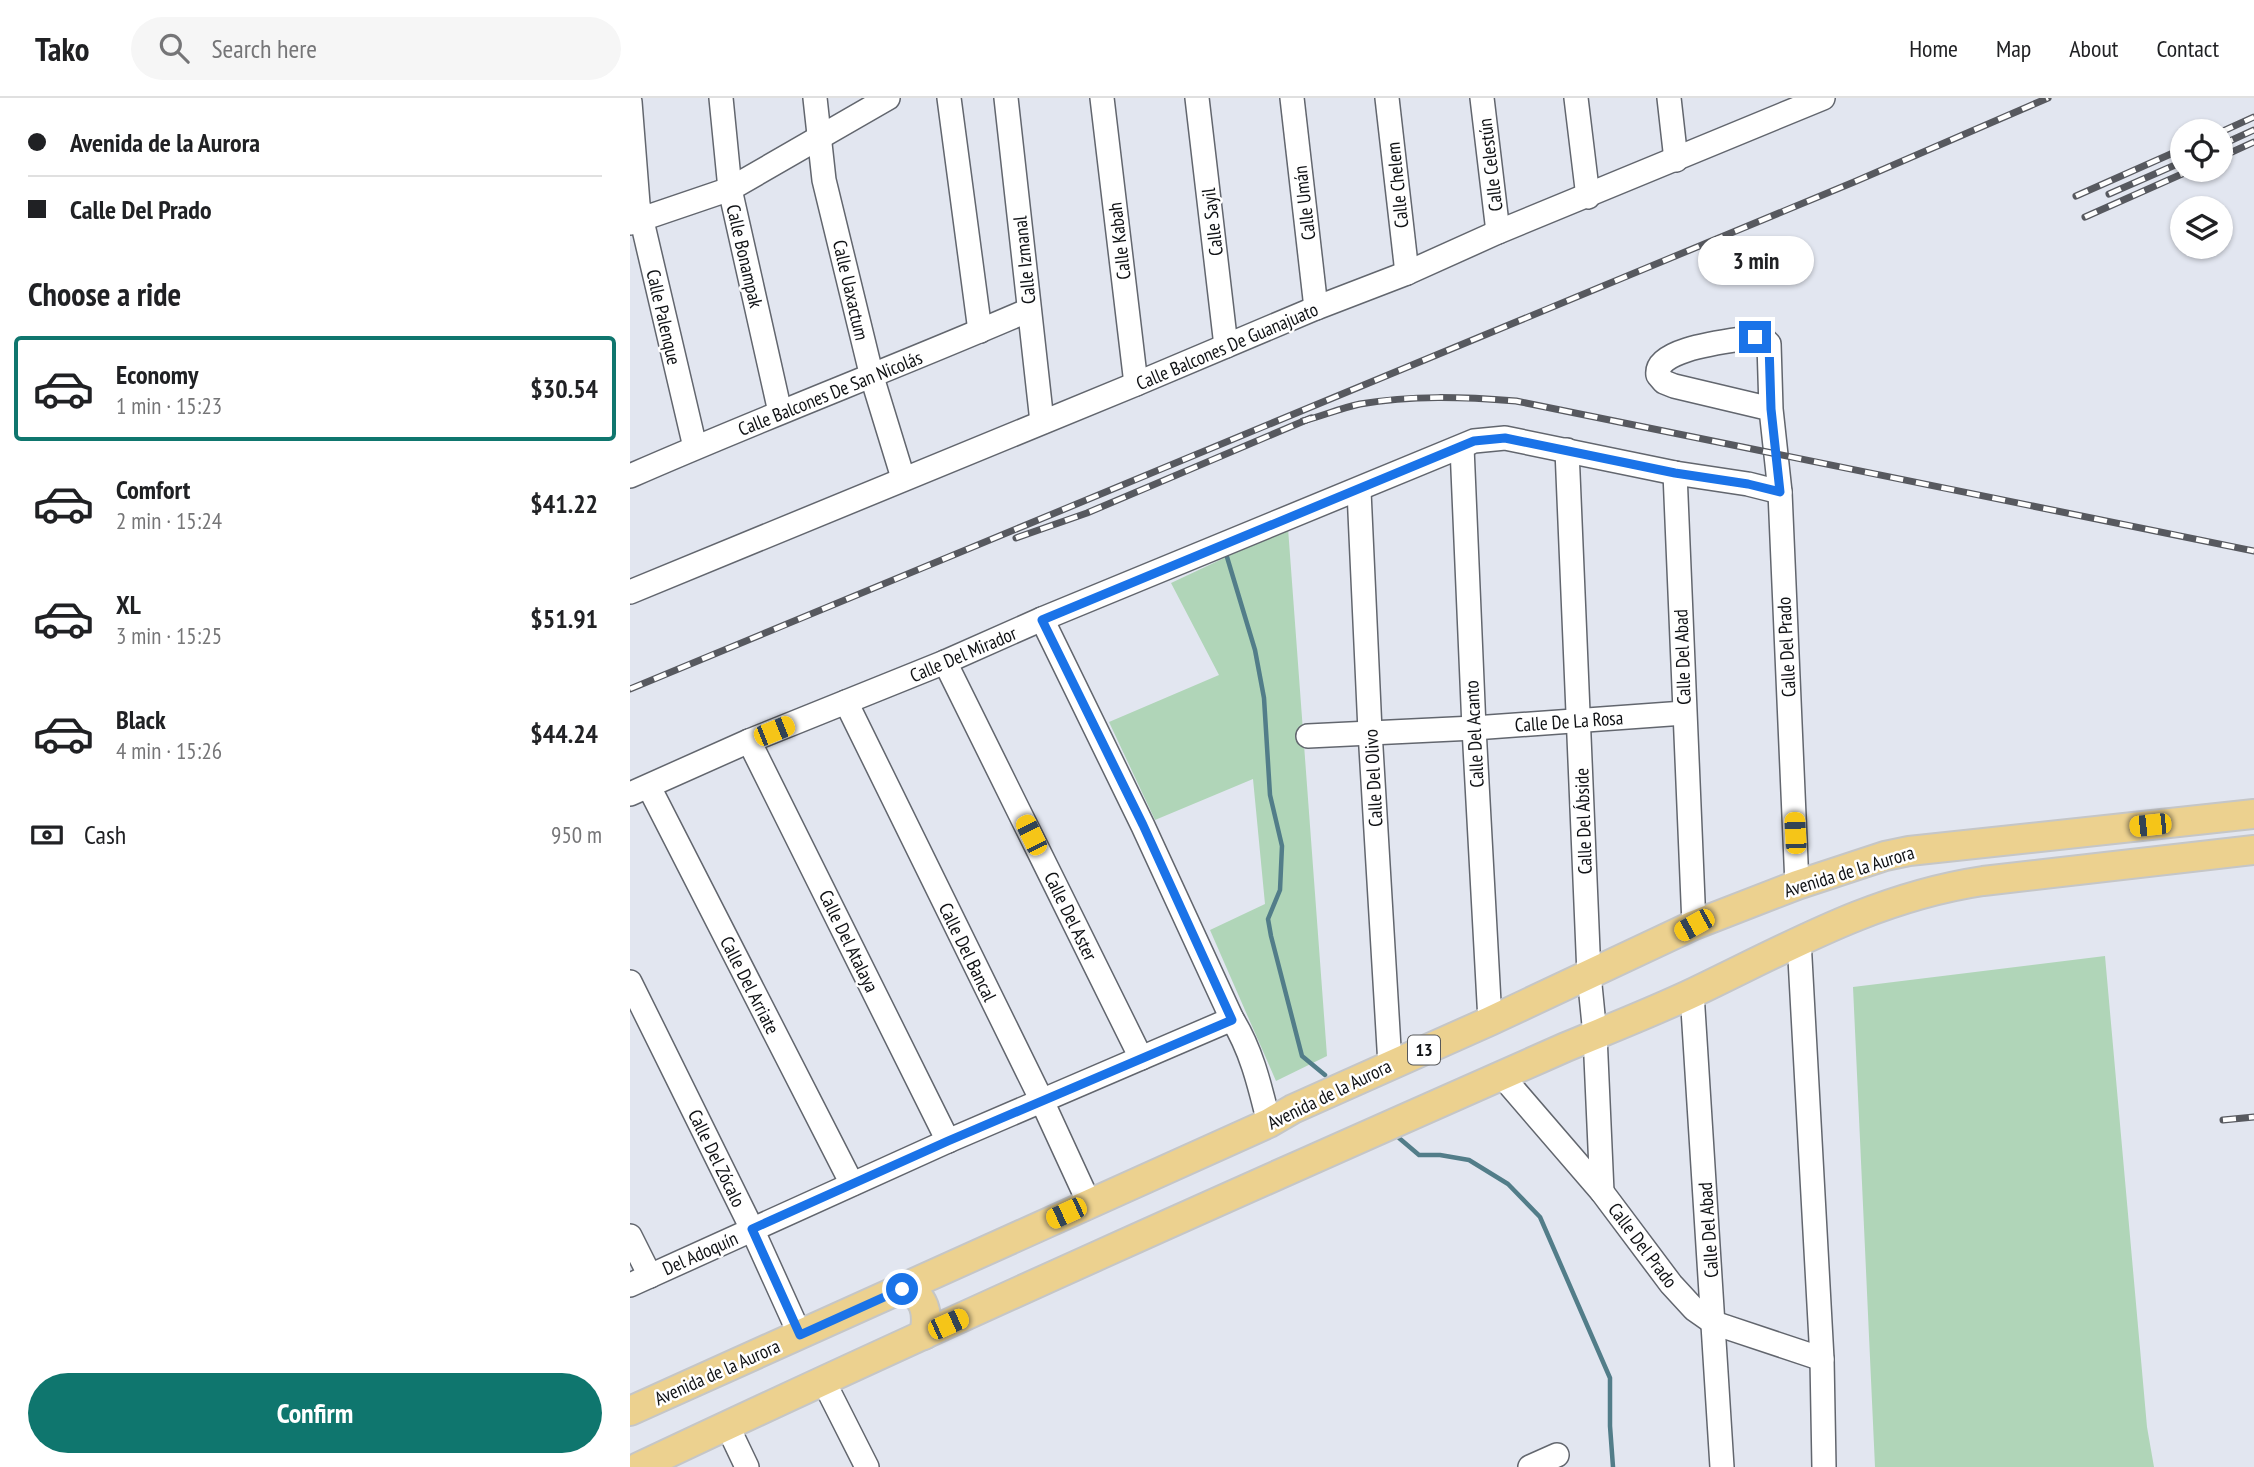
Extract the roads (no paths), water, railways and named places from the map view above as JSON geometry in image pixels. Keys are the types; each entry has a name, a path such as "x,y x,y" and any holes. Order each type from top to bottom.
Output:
{"main road":[{"name":"Avenida de la Aurora","path":"630,1411 1269,1123 1293,1109 1490,1021 1694,925 1797,885 1909,850 2254,814"},
{"path":"639,1467 924,1335 1692,993 1799,940 1888,903 1952,886 2254,850"},
{"path":"902,1289 913,1292 925,1307 927,1322 924,1335"}],"street":[{"name":"Calle Bonampak","path":"721,98 730,189 780,412"},
{"name":"Calle Uaxactum","path":"815,98 824,180 872,377 903,478"},
{"path":"636,221 730,189 888,98"},
{"path":"949,98 980,331"},
{"name":"Calle Izmanal","path":"1006,98 1042,422"},
{"name":"Calle Kabah","path":"1102,98 1136,384"},
{"name":"Calle Sayil","path":"1197,98 1226,346"},
{"name":"Calle Umán","path":"1292,98 1316,308"},
{"name":"Calle Chelem","path":"1387,98 1406,273"},
{"name":"Calle Celestún","path":"1482,98 1498,232"},
{"path":"1576,98 1588,197"},
{"path":"1670,98 1676,160"},
{"name":"Calle Balcones De Guanajuato","path":"630,592 1676,160 1767,109 1823,98"},
{"name":"Calle Palenque","path":"630,102 638,204 636,221 695,447"},
{"name":"Calle Balcones De San Nicolás","path":"630,476 1029,310"},
{"name":"Calle Del Prado","path":"1771,409 1674,386 1664,382 1657,370 1665,359 1678,351 1761,337 1769,344 1771,409 1780,492 1797,885"},
{"name":"Calle Del Mirador","path":"639,791 749,741 1359,491 1474,441 1497,438 1780,492"},
{"name":"Calle Del Acanto","path":"1462,447 1490,1021"},
{"name":"Calle Del Ábside","path":"1567,450 1589,975 1595,1035 1602,1192"},
{"name":"Calle Del Abad","path":"1675,473 1694,925"},
{"name":"Calle Del Olivo","path":"1359,491 1390,1065"},
{"path":"1042,620 1143,825 1250,1055 1269,1123"},
{"name":"Calle Del Aster","path":"945,662 1141,1058"},
{"name":"Calle Del Bancal","path":"846,702 1042,1101 1089,1203"},
{"name":"Calle De La Rosa","path":"1308,736 1474,728 1684,713"},
{"name":"Calle Del Atalaya","path":"749,741 948,1141"},
{"name":"Calle Del Arriate","path":"639,791 852,1184"},
{"path":"1799,940 1822,1359 1824,1467"},
{"name":"Calle Del Zócalo","path":"630,982 752,1229 800,1335"},
{"name":"Calle Del Abad","path":"1692,993 1722,1467"},
{"name":"Del Adoquín","path":"640,1281 948,1141 1232,1020"},
{"name":"Calle Del Prado","path":"1502,1076 1602,1192 1671,1284 1694,1309 1714,1322 1822,1359"},
{"path":"630,1236 640,1281"},
{"path":"824,1382 867,1467"},
{"path":"727,1425 747,1467"},
{"path":"1530,1467 1557,1455"}],"waterway":[{"path":"1227,557 1255,650 1264,698 1270,795 1282,846 1280,890 1268,919 1271,936 1302,1056 1325,1075"},
{"path":"1399,1138 1419,1155 1469,1160 1508,1184 1540,1217 1610,1378 1613,1467"}],"railway":[{"path":"630,689 1854,182 2048,98"},
{"path":"2233,127 2254,117"},
{"path":"2233,140 2254,130"},
{"path":"2233,152 2254,142"},
{"path":"2076,196 2170,154"},
{"path":"2109,194 2170,167"},
{"path":"2085,217 2170,179"},
{"path":"1303,421 1360,404 1399,399 1516,401 2254,551"},
{"path":"1016,538 1087,513 1311,418"},
{"path":"2223,1120 2254,1117"}]}
